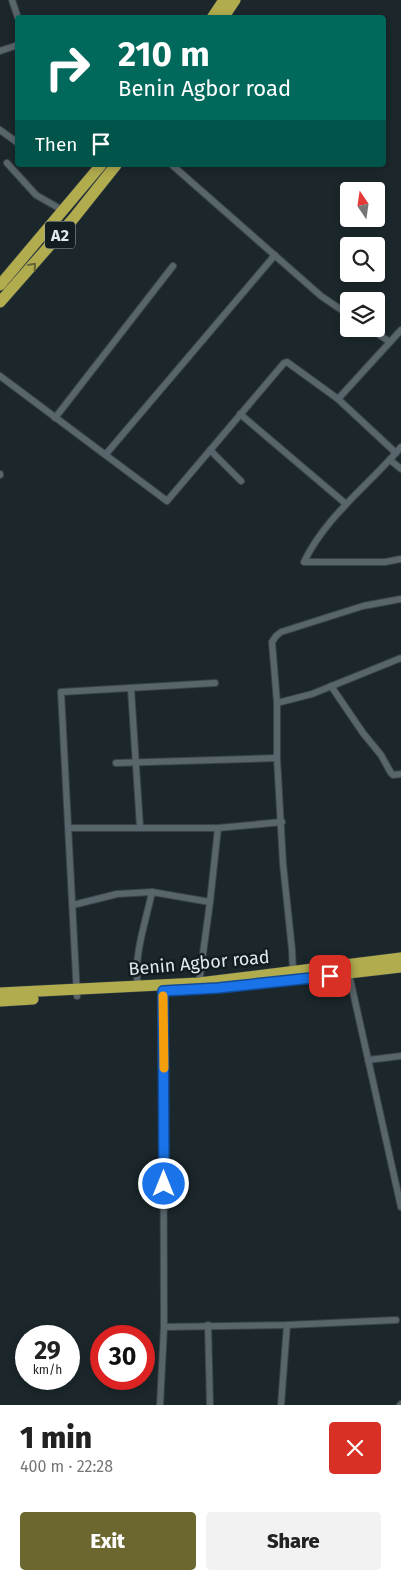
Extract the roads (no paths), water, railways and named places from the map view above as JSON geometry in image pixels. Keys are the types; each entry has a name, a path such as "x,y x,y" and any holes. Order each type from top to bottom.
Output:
{"highway":[{"path":"214,15 224,0"},
{"path":"225,15 235,0"},
{"name":"A2","path":"0,285 99,167"},
{"name":"A2","path":"0,302 67,226 114,167"},
{"name":"Benin Agbor road","path":"0,1001 138,986 199,983 401,958"},
{"name":"Benin Agbor road","path":"0,993 163,991 218,988 401,968"}],"street":[{"path":"12,0 17,15"},
{"path":"0,51 15,46"},
{"path":"0,130 15,140"},
{"path":"7,163 36,195 64,211"},
{"path":"174,167 321,296 340,309"},
{"path":"106,454 275,255"},
{"path":"55,418 173,266"},
{"path":"338,399 401,330"},
{"path":"382,337 390,342"},
{"path":"0,376 167,501 284,363 287,362 338,399 396,453"},
{"path":"240,414 346,504"},
{"path":"401,447 346,504 311,547 304,562 385,562 401,560"},
{"path":"210,450 241,481"},
{"path":"390,460 401,469"},
{"path":"293,972 283,864 277,758 277,703 272,642 281,632 363,606 401,599"},
{"path":"277,703 312,694 401,658"},
{"path":"77,992 61,692 215,683"},
{"path":"331,686 363,733 381,755 391,773 393,775 401,774"},
{"path":"131,689 140,827"},
{"path":"116,764 277,758"},
{"path":"69,828 218,828 282,822"},
{"path":"199,983 218,828"},
{"path":"73,904 117,894 152,892 210,902"},
{"path":"138,986 136,976 140,946 152,892"},
{"path":"349,974 368,1060 398,1177 401,1208"},
{"path":"160,1405 164,1327 163,991"},
{"path":"368,1060 401,1056"},
{"path":"164,1327 287,1325 396,1320"},
{"path":"208,1325 210,1405"},
{"path":"281,1405 287,1325"}]}
